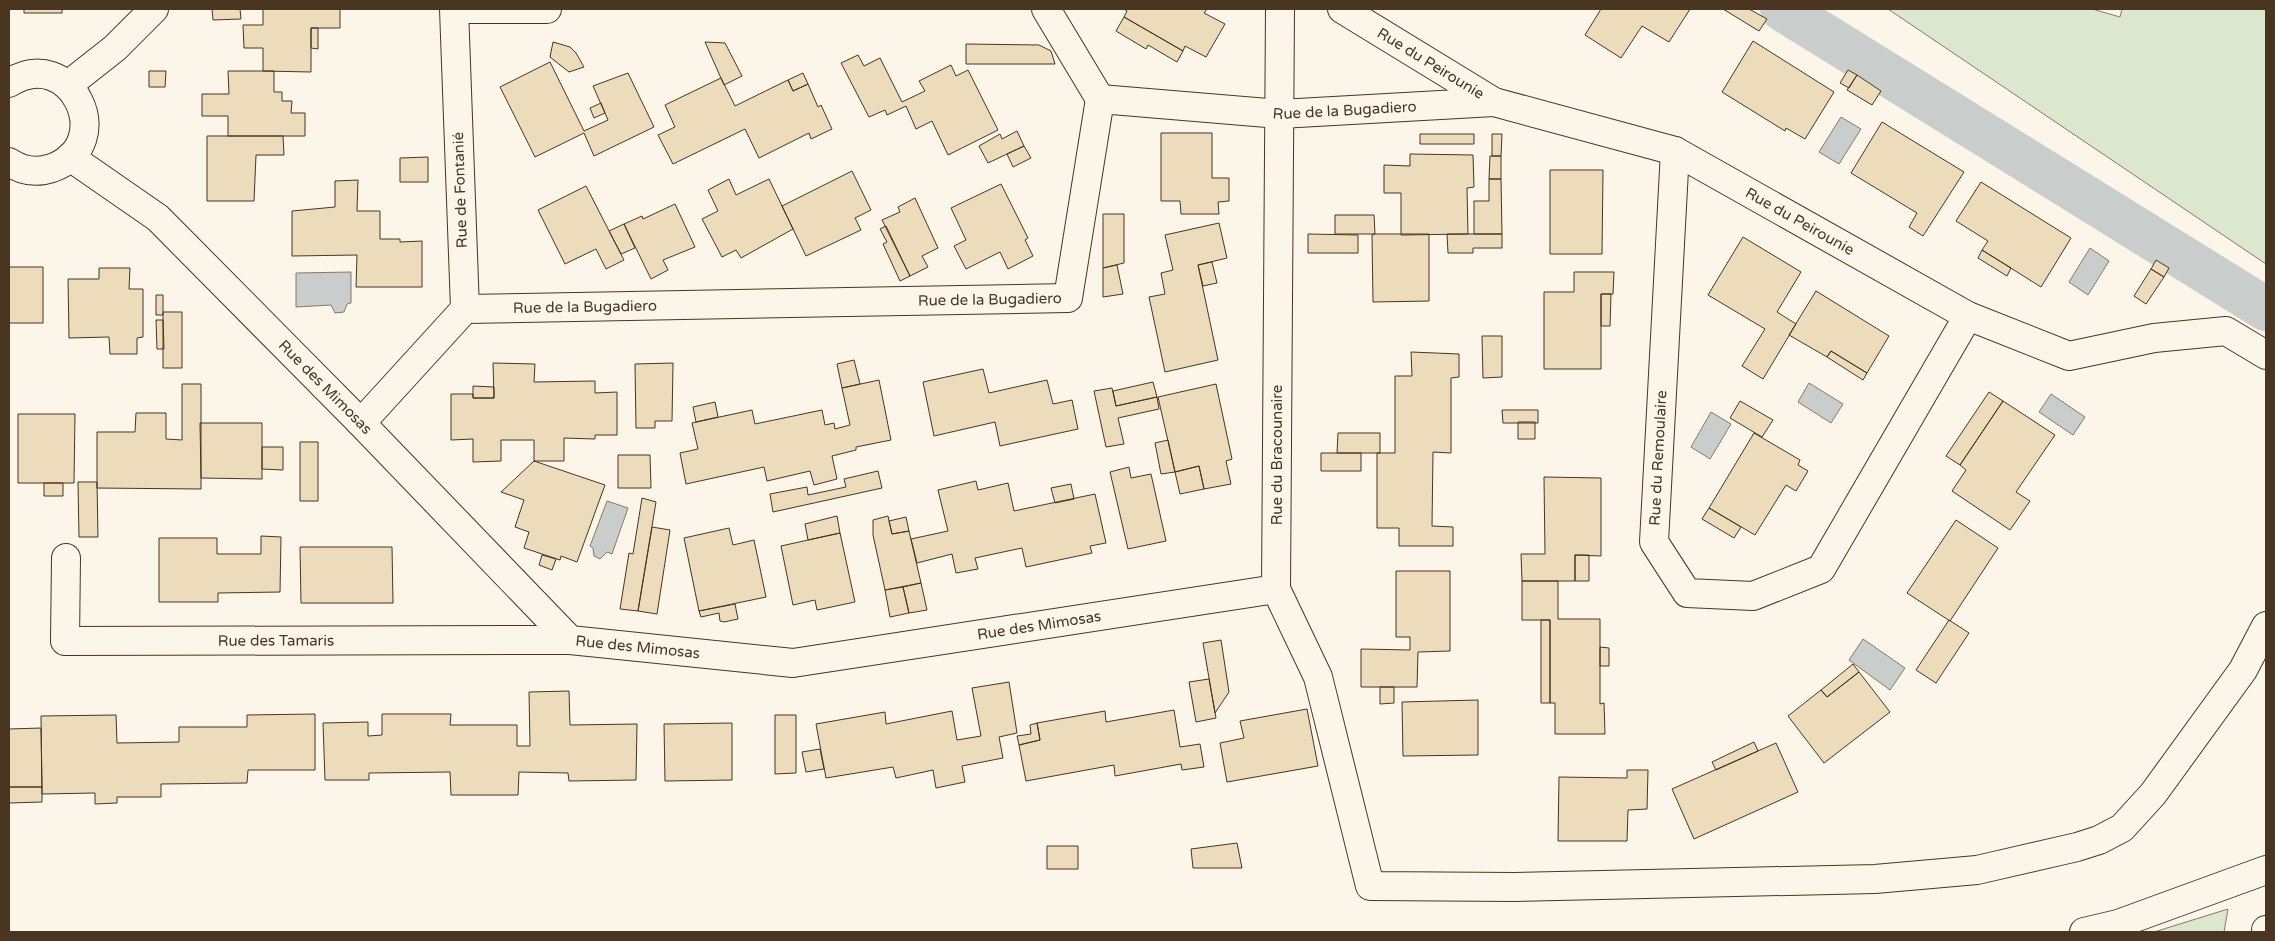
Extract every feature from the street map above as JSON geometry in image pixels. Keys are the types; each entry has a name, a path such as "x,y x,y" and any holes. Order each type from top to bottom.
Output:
{"street":[{"path":"68,85 115,48 154,9"},
{"name":"Rue de Fontanié","path":"465,309 454,9 547,9"},
{"path":"1046,9 1100,100"},
{"name":"Rue du Bracounaire","path":"1280,9 1276,590 1318,677 1370,886 1514,887 1875,879 1977,870 2077,847 2099,840 2122,828 2152,794 2243,670 2266,626"},
{"name":"Rue du Peirounie","path":"1342,9 1494,102 1675,151 1968,316 2069,356 2154,338 2226,331 2266,355"},
{"path":"9,83 17,78 44,74 68,85 78,98 84,113 85,129 80,144 70,157 59,166 31,171 17,167 9,162"},
{"name":"Rue de la Bugadiero","path":"465,309 1068,298 1100,100 1280,114 1494,102"},
{"name":"Rue du Remoulaire","path":"1675,151 1654,542 1687,593 1753,596 1821,569 1968,316"},
{"name":"Rue des Mimosas","path":"70,157 158,218 361,423 570,640 793,663 1276,590"},
{"path":"361,423 465,309"},
{"name":"Rue des Tamaris","path":"66,558 65,641 570,640"},
{"path":"2084,932 2118,924 2266,870"}],"green space":[{"path":"1888,9 2092,9 2120,17 2122,9 2266,9 2266,264"},
{"path":"2228,909 2224,932 2154,932"}],"shaded area":[{"path":"1841,117 1861,129 1839,164 1819,152"},
{"path":"2090,248 2109,261 2088,295 2069,282"},
{"path":"351,272 351,303 347,304 344,312 335,313 331,305 296,307 296,273"},
{"path":"1809,383 1843,404 1831,423 1798,402"},
{"path":"2051,394 2085,417 2073,435 2039,412"},
{"path":"1711,412 1731,424 1710,459 1691,447"},
{"path":"607,501 628,508 612,554 607,552 600,559 594,556 593,548 590,546"},
{"path":"1863,639 1905,668 1890,690 1849,660"}],"building":[{"path":"24,9 62,9 62,13 24,13"},
{"path":"212,9 240,9 241,19 213,20"},
{"path":"263,9 340,9 340,28 311,28 311,72 263,71 263,48 244,48 243,25 263,25"},
{"path":"1124,9 1207,9 1204,13 1225,24 1206,57 1185,46 1183,51 1124,17 1127,11"},
{"path":"1601,9 1690,9 1669,42 1642,26 1621,58 1585,35"},
{"path":"1723,9 1749,9 1767,19 1759,31"},
{"path":"1124,17 1183,51 1177,62 1148,45 1146,49 1116,31"},
{"path":"311,28 318,28 318,49 311,48"},
{"path":"1753,41 1834,92 1805,139 1786,128 1785,131 1722,92"},
{"path":"553,42 570,47 584,67 569,72 550,57"},
{"path":"705,42 725,43 742,76 724,85"},
{"path":"966,44 1039,45 1051,51 1055,64 966,64"},
{"path":"858,55 864,66 880,58 902,102 925,91 919,81 951,65 956,76 968,70 998,130 948,155 932,121 916,129 906,106 887,115 885,110 869,117 841,63"},
{"path":"550,62 584,131 608,120 593,86 628,73 654,127 594,156 584,133 535,157 500,87"},
{"path":"1848,70 1857,75 1849,88 1840,83"},
{"path":"149,71 166,71 165,87 149,87"},
{"path":"228,71 274,71 274,92 282,92 282,101 292,101 291,113 305,113 305,136 228,136 228,116 202,116 202,94 229,94"},
{"path":"803,73 808,84 793,91 788,80"},
{"path":"1857,75 1881,91 1872,105 1847,90"},
{"path":"721,78 735,106 788,80 793,91 808,84 818,107 821,105 832,129 811,139 809,133 759,158 745,129 673,164 658,135 675,127 665,105"},
{"path":"601,103 605,113 594,118 590,108"},
{"path":"1882,122 1964,172 1923,236 1909,227 1917,213 1851,173"},
{"path":"1017,131 1024,146 988,163 979,146 1000,134 1002,139"},
{"path":"1161,133 1212,133 1212,178 1229,178 1229,201 1218,202 1219,214 1181,214 1180,201 1161,201"},
{"path":"1420,134 1474,134 1474,144 1420,144"},
{"path":"1492,134 1502,134 1501,156 1492,156"},
{"path":"207,136 283,136 284,155 256,155 254,201 207,201"},
{"path":"1024,146 1031,158 1013,167 1007,154"},
{"path":"1410,154 1473,155 1474,187 1467,188 1468,234 1401,235 1401,193 1384,193 1384,165 1410,166"},
{"path":"1490,156 1501,156 1501,179 1489,179"},
{"path":"428,157 428,182 400,182 400,158"},
{"path":"1550,170 1603,170 1602,254 1550,254"},
{"path":"852,171 871,210 855,218 861,230 806,256 782,206"},
{"path":"729,179 736,195 769,179 793,229 741,258 736,250 722,257 702,219 718,211 708,190"},
{"path":"1489,179 1501,179 1502,234 1474,234 1474,201 1489,201"},
{"path":"358,180 357,211 380,211 380,239 400,239 400,242 422,241 422,287 356,287 357,255 292,256 292,211 335,207 335,181"},
{"path":"1981,182 2071,238 2041,287 1982,250 1988,241 1956,221"},
{"path":"1001,184 1028,238 1025,240 1033,256 1008,269 1000,252 966,269 954,246 966,240 951,208"},
{"path":"586,186 624,260 606,269 596,249 565,264 538,210"},
{"path":"915,198 938,248 922,256 928,267 910,276 882,220 900,212 898,207"},
{"path":"675,204 695,247 663,260 668,270 651,279 624,224 642,216 643,219"},
{"path":"1103,214 1124,214 1124,263 1103,268"},
{"path":"1335,215 1374,215 1375,234 1335,234"},
{"path":"1219,223 1227,258 1198,265 1218,360 1165,372 1149,297 1165,294 1161,273 1173,270 1165,235"},
{"path":"624,224 635,248 621,254 609,231"},
{"path":"886,226 910,276 900,281 883,244 887,242 880,229"},
{"path":"1308,234 1358,235 1358,253 1308,253"},
{"path":"1429,234 1429,301 1373,302 1372,235"},
{"path":"1447,234 1502,234 1502,248 1473,248 1473,253 1448,253"},
{"path":"1743,237 1801,272 1777,312 1796,324 1763,379 1742,366 1765,329 1708,295"},
{"path":"1982,250 2011,268 2007,276 1978,258"},
{"path":"2156,260 2169,268 2164,277 2151,269"},
{"path":"1212,262 1217,283 1203,286 1198,265"},
{"path":"1117,265 1123,294 1103,297 1103,268"},
{"path":"9,267 43,267 43,323 9,323"},
{"path":"99,268 130,268 129,289 143,289 143,337 137,338 137,354 110,354 109,337 69,338 68,279 99,279"},
{"path":"2151,269 2164,277 2146,304 2134,296"},
{"path":"1574,272 1614,272 1613,294 1601,294 1601,369 1544,369 1544,292 1574,292"},
{"path":"1816,291 1889,336 1867,373 1831,351 1827,357 1789,335"},
{"path":"1601,294 1611,294 1610,326 1601,326"},
{"path":"156,295 163,295 163,315 156,315"},
{"path":"163,312 182,312 182,368 163,368"},
{"path":"156,320 163,320 164,349 157,349"},
{"path":"1482,336 1502,336 1502,377 1483,378"},
{"path":"1831,351 1867,373 1863,380 1827,357"},
{"path":"1411,352 1459,354 1459,377 1451,378 1451,453 1433,452 1432,526 1453,527 1453,546 1399,546 1399,528 1377,528 1377,453 1395,453 1395,376 1412,376"},
{"path":"854,360 860,384 842,388 837,364"},
{"path":"493,363 535,364 534,382 595,381 595,393 617,392 617,435 595,435 595,439 564,438 564,461 534,461 534,440 501,440 501,461 473,462 473,439 451,440 451,394 473,394 473,398 494,398"},
{"path":"673,363 672,421 655,421 655,428 636,428 635,364"},
{"path":"983,369 989,393 1047,380 1053,404 1072,400 1078,429 1000,446 995,422 934,436 923,382"},
{"path":"879,380 891,440 856,447 856,450 832,456 837,479 814,485 810,471 767,481 764,467 686,484 680,453 698,449 692,423 752,410 755,424 822,410 825,425 834,423 835,429 850,425 842,388"},
{"path":"1153,382 1157,397 1116,406 1113,391"},
{"path":"182,384 201,384 201,489 97,488 97,432 135,432 136,413 166,413 166,439 182,440"},
{"path":"1216,384 1232,459 1226,461 1231,484 1204,489 1199,466 1175,472 1158,397"},
{"path":"473,386 494,387 494,398 473,398"},
{"path":"1112,388 1116,406 1157,397 1159,409 1118,418 1124,444 1106,447 1094,391"},
{"path":"1989,392 2003,401 1960,465 1946,456"},
{"path":"1740,401 1773,420 1762,437 1730,418"},
{"path":"2003,401 2055,435 2016,492 2030,501 2010,530 1952,491 1966,470 1960,465"},
{"path":"715,402 718,417 696,422 693,407"},
{"path":"1502,410 1538,410 1538,423 1503,423"},
{"path":"18,414 75,414 74,483 18,483"},
{"path":"1518,422 1535,422 1535,439 1518,439"},
{"path":"200,423 262,423 262,479 201,478"},
{"path":"1338,433 1380,433 1380,453 1337,453"},
{"path":"1754,433 1800,460 1798,465 1808,471 1796,491 1786,485 1755,535 1709,508"},
{"path":"1168,440 1175,472 1161,474 1155,443"},
{"path":"300,442 318,442 318,501 300,501"},
{"path":"262,447 283,447 283,470 262,469"},
{"path":"1321,453 1361,453 1361,471 1321,471"},
{"path":"618,455 650,455 651,488 618,488"},
{"path":"534,461 605,485 577,562 561,556 560,560 524,548 529,532 515,527 524,500 501,492"},
{"path":"1199,466 1204,489 1180,494 1175,472"},
{"path":"1129,467 1131,478 1151,474 1166,541 1128,549 1110,472"},
{"path":"878,471 882,488 773,512 770,494 807,487 808,495 846,487 844,479"},
{"path":"1544,477 1601,478 1601,556 1575,555 1575,581 1522,581 1521,554 1545,554"},
{"path":"976,481 978,490 1008,483 1014,511 1095,494 1106,543 1090,546 1092,553 1026,567 1022,548 975,558 978,569 956,573 952,554 917,563 911,539 948,531 938,490"},
{"path":"78,482 97,482 98,537 79,537"},
{"path":"44,483 63,483 63,496 44,496"},
{"path":"1071,484 1074,499 1055,503 1051,488"},
{"path":"642,498 656,502 638,611 620,609 629,553 633,554"},
{"path":"1709,508 1741,527 1734,538 1702,519"},
{"path":"837,516 840,533 808,540 805,524"},
{"path":"888,516 892,534 909,531 921,583 885,590 873,535 873,520"},
{"path":"906,517 909,531 892,534 889,521"},
{"path":"1956,520 1998,548 1950,621 1907,593"},
{"path":"652,527 670,530 657,614 638,611"},
{"path":"729,528 733,545 754,540 766,597 699,611 684,538"},
{"path":"840,533 855,602 817,610 815,600 793,605 781,546"},
{"path":"261,536 281,537 280,592 218,593 218,602 159,602 159,538 217,538 217,554 261,554"},
{"path":"300,547 392,547 393,603 301,603"},
{"path":"542,555 556,559 552,570 539,565"},
{"path":"1575,555 1589,555 1589,581 1575,581"},
{"path":"1396,571 1450,571 1450,651 1418,652 1417,687 1361,687 1361,649 1410,650 1410,637 1396,637"},
{"path":"1522,581 1558,581 1558,619 1600,619 1600,704 1604,703 1605,734 1555,734 1555,703 1550,703 1550,620 1522,620"},
{"path":"921,583 927,610 909,613 903,587"},
{"path":"903,587 909,613 890,617 885,590"},
{"path":"735,604 738,619 724,622 720,621 719,613 701,617 699,611"},
{"path":"1541,620 1550,620 1550,703 1541,703"},
{"path":"1949,620 1969,633 1936,683 1916,670"},
{"path":"1221,640 1229,692 1215,713 1203,643"},
{"path":"1600,647 1609,648 1609,666 1600,666"},
{"path":"1853,664 1859,672 1827,697 1821,690"},
{"path":"1859,672 1890,712 1824,763 1788,716 1821,690 1827,697"},
{"path":"1209,679 1216,718 1196,722 1189,682"},
{"path":"1009,682 1017,733 999,737 1003,758 962,766 965,782 936,788 933,770 896,778 893,767 826,778 816,724 885,712 886,724 952,711 957,740 981,736 972,688"},
{"path":"1380,687 1394,687 1394,703 1380,704"},
{"path":"569,691 570,725 637,724 636,780 569,781 568,773 519,772 518,795 451,795 450,772 369,773 369,780 325,780 323,723 368,722 368,736 382,735 382,714 451,714 450,725 517,725 517,746 530,746 529,692"},
{"path":"1478,700 1478,755 1403,756 1402,702"},
{"path":"1307,709 1318,766 1227,782 1220,743 1244,738 1240,721"},
{"path":"1174,710 1180,747 1200,744 1204,767 1182,770 1181,764 1115,776 1114,765 1026,781 1019,745 1040,740 1037,723 1105,711 1106,722"},
{"path":"315,714 315,770 248,770 247,783 161,784 161,797 117,797 117,803 95,804 95,793 42,794 41,716 116,715 117,743 179,742 179,727 247,727 247,715"},
{"path":"775,715 796,715 796,773 775,774"},
{"path":"732,723 732,780 665,781 664,724"},
{"path":"1037,723 1040,740 1019,745 1017,736 1031,734 1030,725"},
{"path":"41,728 42,787 9,787 9,729"},
{"path":"1754,742 1758,751 1716,770 1712,762"},
{"path":"1776,743 1798,792 1694,839 1672,789"},
{"path":"820,749 824,769 806,772 802,752"},
{"path":"1627,770 1648,770 1647,809 1628,810 1627,841 1558,841 1559,777 1627,778"},
{"path":"9,787 42,787 42,802 9,803"},
{"path":"1237,843 1242,868 1193,868 1191,849"},
{"path":"1047,846 1078,846 1078,869 1047,869"}],"waterway":[{"path":"1782,9 2266,309"}]}
